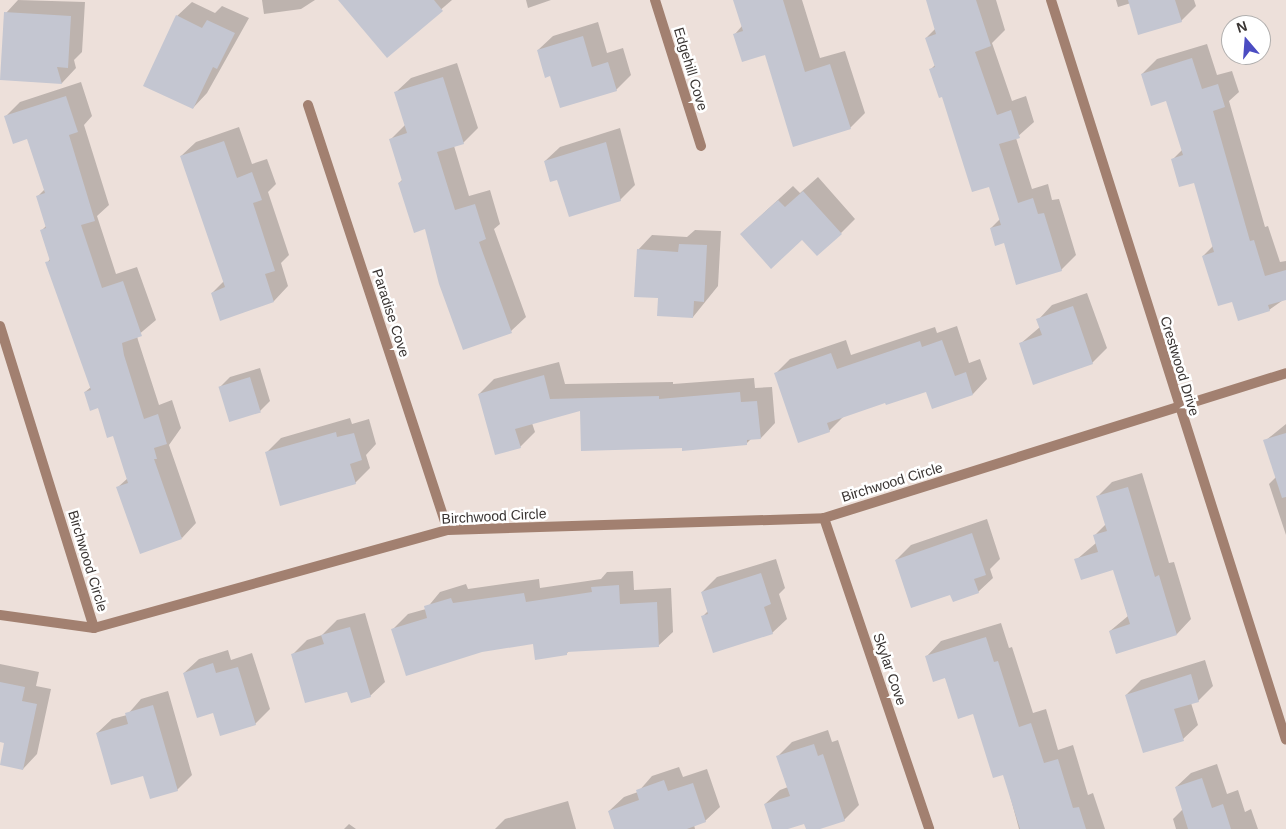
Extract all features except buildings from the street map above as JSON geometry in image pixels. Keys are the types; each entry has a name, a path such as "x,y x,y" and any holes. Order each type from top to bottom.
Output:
{"street":[{"name":"Edgehill Cove","path":"655,0 700,146"},
{"name":"Crestwood Drive","path":"1051,0 1178,406 1286,740"},
{"name":"Paradise Cove","path":"308,105 448,530"},
{"name":"Birchwood Circle","path":"0,326 94,628 448,530 824,518 1286,373"},
{"name":"Skylar Cove","path":"824,518 929,829"},
{"path":"0,615 94,628"}]}
